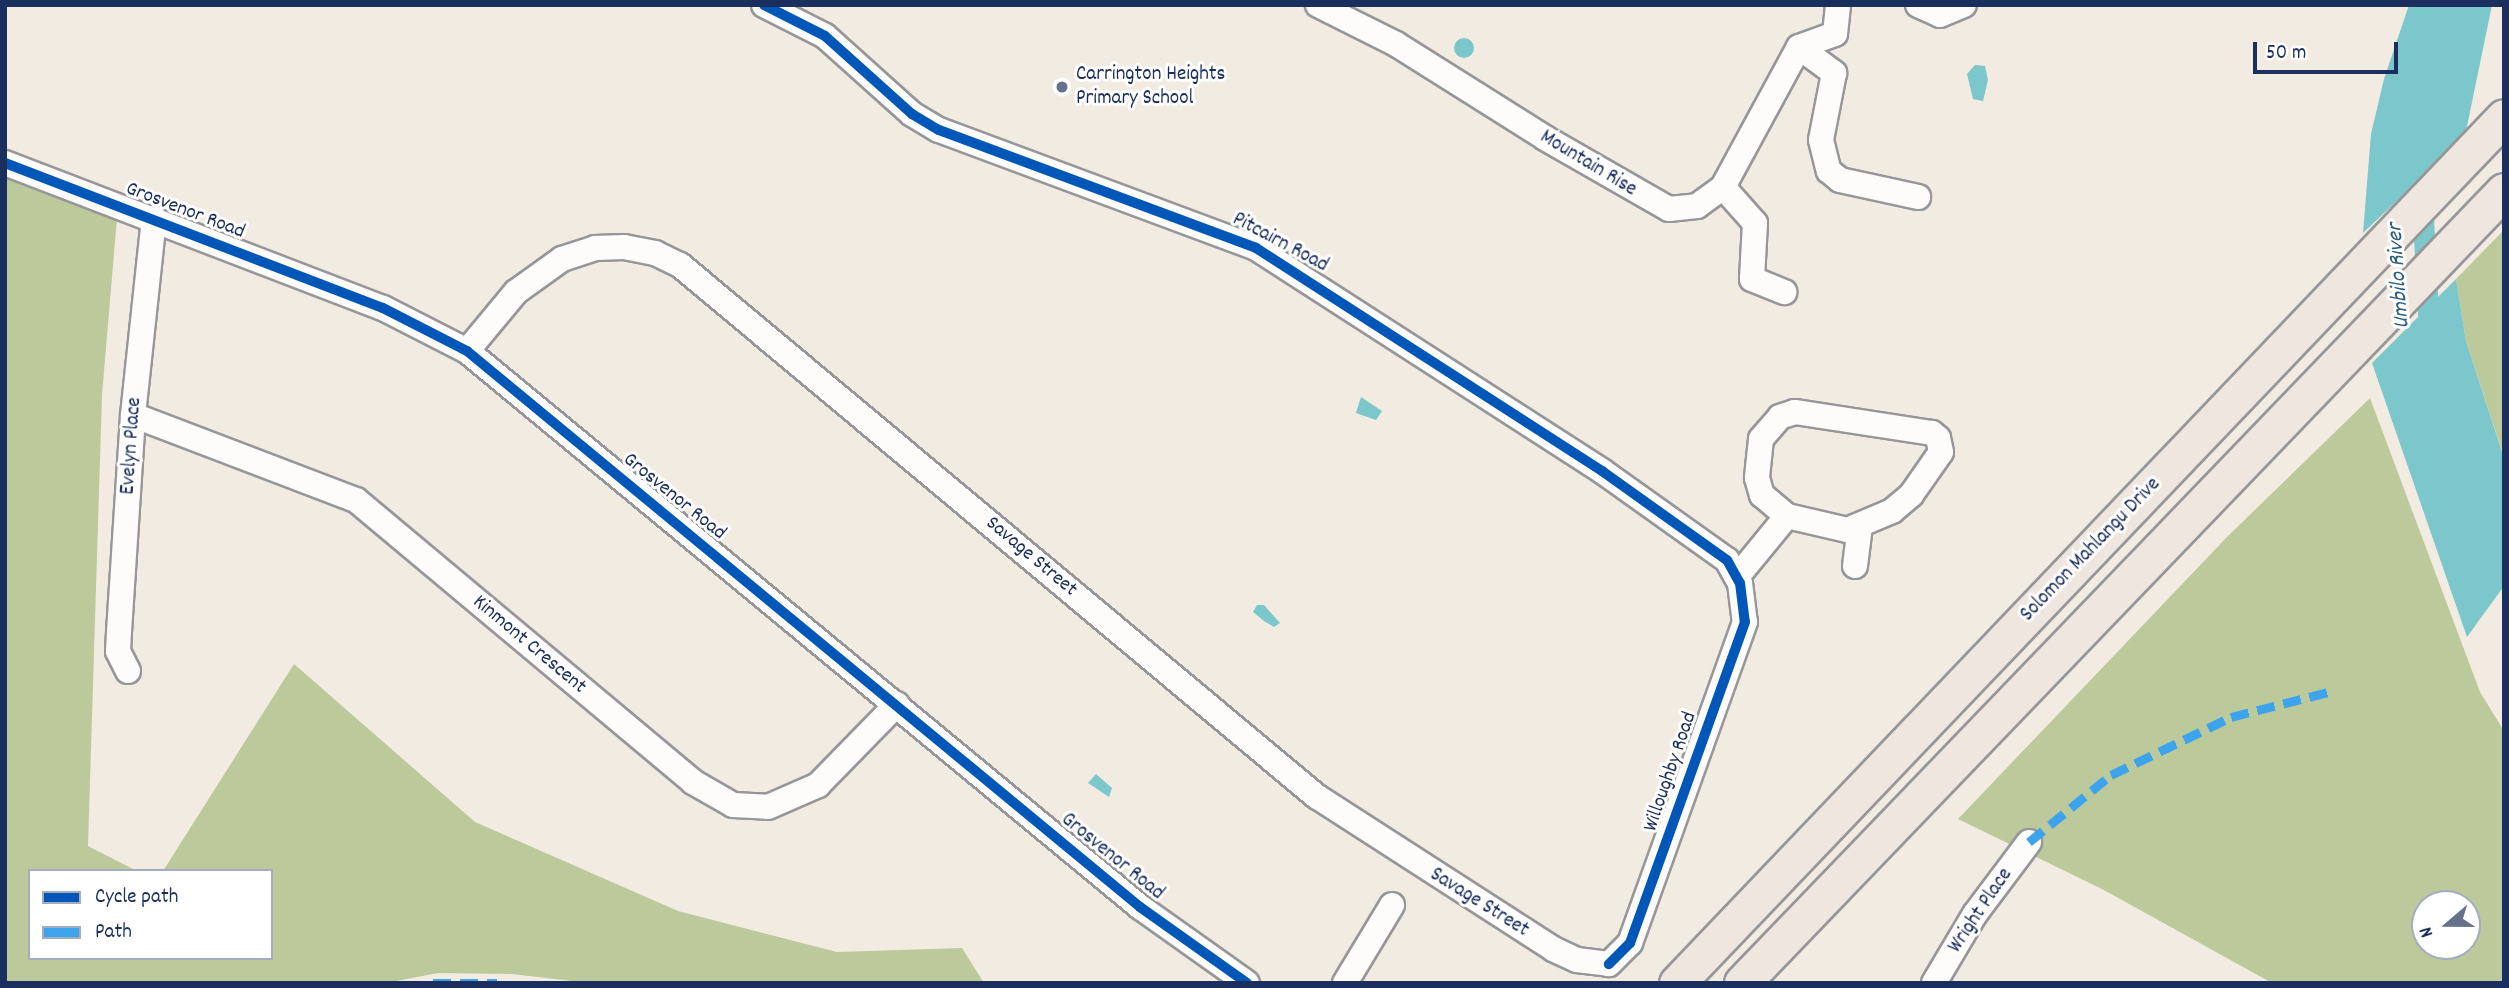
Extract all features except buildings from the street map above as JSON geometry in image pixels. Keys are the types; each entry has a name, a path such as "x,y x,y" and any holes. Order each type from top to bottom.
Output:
{"highway":[{"name":"Solomon Mahlangu Drive","path":"1677,983 2504,117"},
{"path":"1742,983 2504,191"}],"street":[{"name":"Pitcairn Road","path":"764,5 825,36 912,114 939,130 1256,248 1602,471 1712,547 1727,560 1739,580"},
{"name":"Mountain Rise","path":"1318,5 1396,44 1652,202 1683,209 1707,201 1723,187 1799,47"},
{"path":"1799,47 1835,34 1838,5"},
{"path":"1918,5 1940,15 1964,5"},
{"path":"1799,47 1834,73 1821,140 1829,171 1840,180 1918,197"},
{"name":"Grosvenor Road","path":"5,163 383,308 467,351 1140,907 1247,983"},
{"path":"1723,187 1755,223 1752,279 1784,292"},
{"name":"Evelyn Place","path":"128,671 118,651 133,415 154,219"},
{"name":"Savage Street","path":"467,351 516,292 562,259 595,248 624,247 655,253 680,265 1316,796 1553,949 1609,973"},
{"path":"1795,412 1932,433 1941,452 1912,495 1860,526 1837,529 1787,516 1762,495 1756,478 1761,439 1780,417 1795,412"},
{"name":"Kinmont Crescent","path":"133,415 356,500 693,782 733,805 768,807 818,785 897,704"},
{"path":"1739,580 1787,516"},
{"path":"1855,566 1860,526"},
{"name":"Willoughby Road","path":"1609,973 1630,943 1745,621 1739,580"},
{"name":"Wright Place","path":"1934,983 1975,914 2029,842"},
{"path":"1345,983 1392,905"}],"green space":[{"path":"5,176 117,218 102,395 88,846 133,869 28,869 28,960 273,960 273,869 164,869 294,664 475,822 678,911 837,952 962,948 984,983 589,983 512,974 438,973 386,983 5,983"},
{"path":"2504,230 2504,457 2466,341 2456,279"},
{"path":"2370,398 2480,692 2504,731 2504,983 2272,983 2102,889 1958,819 2227,537"}],"water":[{"path":"2409,5 2492,5 2465,136 2363,233 2371,134 2384,79"},
{"path":"1464,38 1471,41 1474,48 1471,55 1464,58 1457,55 1454,48 1457,41"},
{"path":"1975,65 1985,66 1988,80 1983,101 1973,99 1967,74"},
{"path":"2456,279 2466,341 2504,458 2504,586 2467,637 2372,363"},
{"path":"1361,397 1382,411 1376,420 1356,413"},
{"path":"1257,605 1264,605 1280,623 1274,627 1264,621 1253,612"},
{"path":"1096,774 1112,788 1109,797 1088,783"}],"waterway":[{"name":"Umbilo River","path":"2422,199 2429,334"}],"marked path":[{"path":"2029,842 2111,775 2231,717 2332,691"},
{"path":"433,983 497,983"}],"cycle path":[{"path":"764,5 825,36 912,114 939,130 1256,248 1602,471 1727,560 1740,583 1745,622 1630,943 1609,964"},
{"path":"5,163 383,308 467,351 1140,907 1247,983"}],"place":[{"name":"Carrington Heights Primary School","path":"1062,87"}]}
